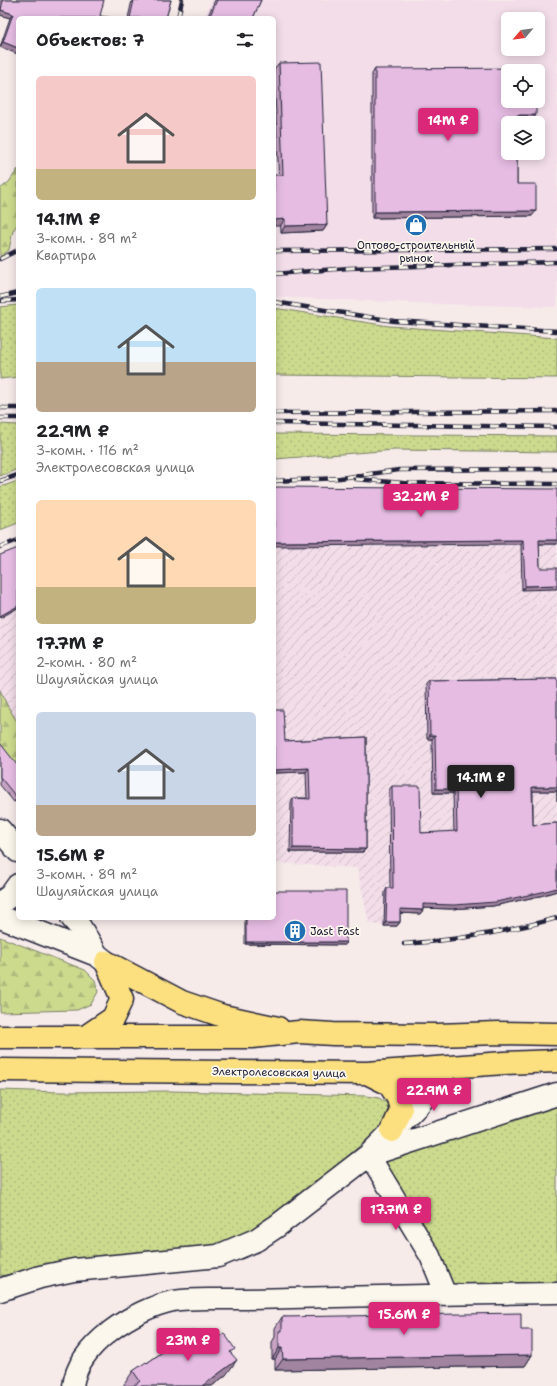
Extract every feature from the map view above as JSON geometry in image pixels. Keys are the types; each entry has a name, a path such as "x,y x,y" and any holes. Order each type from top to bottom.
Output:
{"main road":[{"path":"0,830 16,849"},
{"path":"0,903 10,896 16,888"},
{"path":"0,917 102,958 182,1002 223,1016 299,1032 333,1034 449,1035 498,1033 557,1034"},
{"path":"74,920 102,958 122,999 113,1018 85,1037"},
{"path":"0,1037 252,1037 299,1032"},
{"path":"0,1290 40,1277 74,1270 218,1256 256,1240 277,1226 369,1156 418,1105 447,1068 449,1035"},
{"name":"Электролесовская улица","path":"0,1070 367,1073 504,1063 557,1061"},
{"path":"367,1073 388,1084 398,1098 401,1110 392,1131"},
{"path":"369,1156 557,1094"}],"street":[{"path":"369,1156 430,1256 446,1295"},
{"path":"73,1386 74,1376 87,1352 101,1338 123,1323 151,1308 173,1301 197,1299 557,1293"}],"shaded area":[{"name":"Оптово-строительный рынок","path":"211,0 557,0 557,307 276,297 276,16 205,16"},
{"path":"276,490 557,493 557,891 493,906 451,909 420,908 420,914 397,913 397,926 384,926 369,923 357,868 276,863"},
{"path":"16,551 16,729 0,710 0,557"}],"green space":[{"path":"16,172 16,226 13,231 9,250 0,257 0,189 9,182"},
{"path":"16,305 16,377 0,379 0,307"},
{"path":"276,308 389,326 557,338 557,378 276,375"},
{"path":"0,424 16,425 16,470 0,476"},
{"path":"276,434 557,436 557,452 395,450 276,459"},
{"path":"16,482 16,524 0,530 0,487"},
{"path":"0,690 16,720 16,771 0,751"},
{"path":"0,937 85,970 95,980 98,992 91,1004 77,1010 0,1012"},
{"path":"0,1090 61,1092 171,1091 366,1096 379,1098 388,1104 389,1113 385,1124 270,1223 226,1243 0,1276"},
{"path":"557,1101 557,1285 449,1287 380,1158"}],"building":[{"path":"3,0 104,0 100,16 16,16 16,47 3,42 13,14 1,10"},
{"path":"134,0 171,0 167,16 130,16"},
{"path":"217,0 261,0 254,16 210,16"},
{"path":"321,62 327,225 285,226 285,219 276,220 276,175 283,175 279,63"},
{"path":"501,68 501,108 536,108 536,115 501,116 501,160 517,160 517,184 536,184 536,211 375,212 375,69"},
{"path":"276,487 557,489 557,540 539,540 540,568 557,568 557,585 525,586 523,540 276,542"},
{"path":"16,549 16,607 0,616 0,555"},
{"path":"557,679 557,787 532,787 533,825 557,823 557,888 496,902 454,905 423,904 423,910 400,909 400,922 386,922 387,888 393,888 392,786 420,786 421,833 457,831 456,789 436,789 435,735 430,735 429,681"},
{"path":"276,710 283,710 285,741 366,737 366,849 293,848 293,798 310,799 309,768 276,770"},
{"path":"0,743 16,763 16,797 0,777"},
{"name":"Jast Fast","path":"276,891 346,891 346,942 246,942 246,920 276,920"},
{"path":"521,1313 521,1330 532,1330 532,1355 283,1359 282,1348 279,1348 279,1331 282,1331 282,1317"},
{"path":"194,1330 199,1337 208,1331 214,1340 224,1333 235,1349 230,1352 237,1360 202,1386 133,1386 140,1381 133,1371"}],"railway":[{"path":"178,16 182,0"},
{"path":"276,251 557,249"},
{"path":"0,259 16,251"},
{"path":"276,274 349,268 557,262"},
{"path":"0,297 16,293"},
{"path":"2,301 16,300"},
{"path":"276,302 394,321 557,331"},
{"path":"0,408 16,408"},
{"path":"276,413 557,411"},
{"path":"0,418 16,418"},
{"path":"276,423 557,427"},
{"path":"276,481 340,478 399,470 557,469"},
{"path":"0,481 16,476"},
{"path":"355,479 403,483 557,484"},
{"path":"0,547 16,541"},
{"path":"404,944 481,935 557,918"}],"place":[{"name":"Оптово-строительный рынок","path":"416,225"},
{"name":"Jast Fast","path":"295,931"}]}
